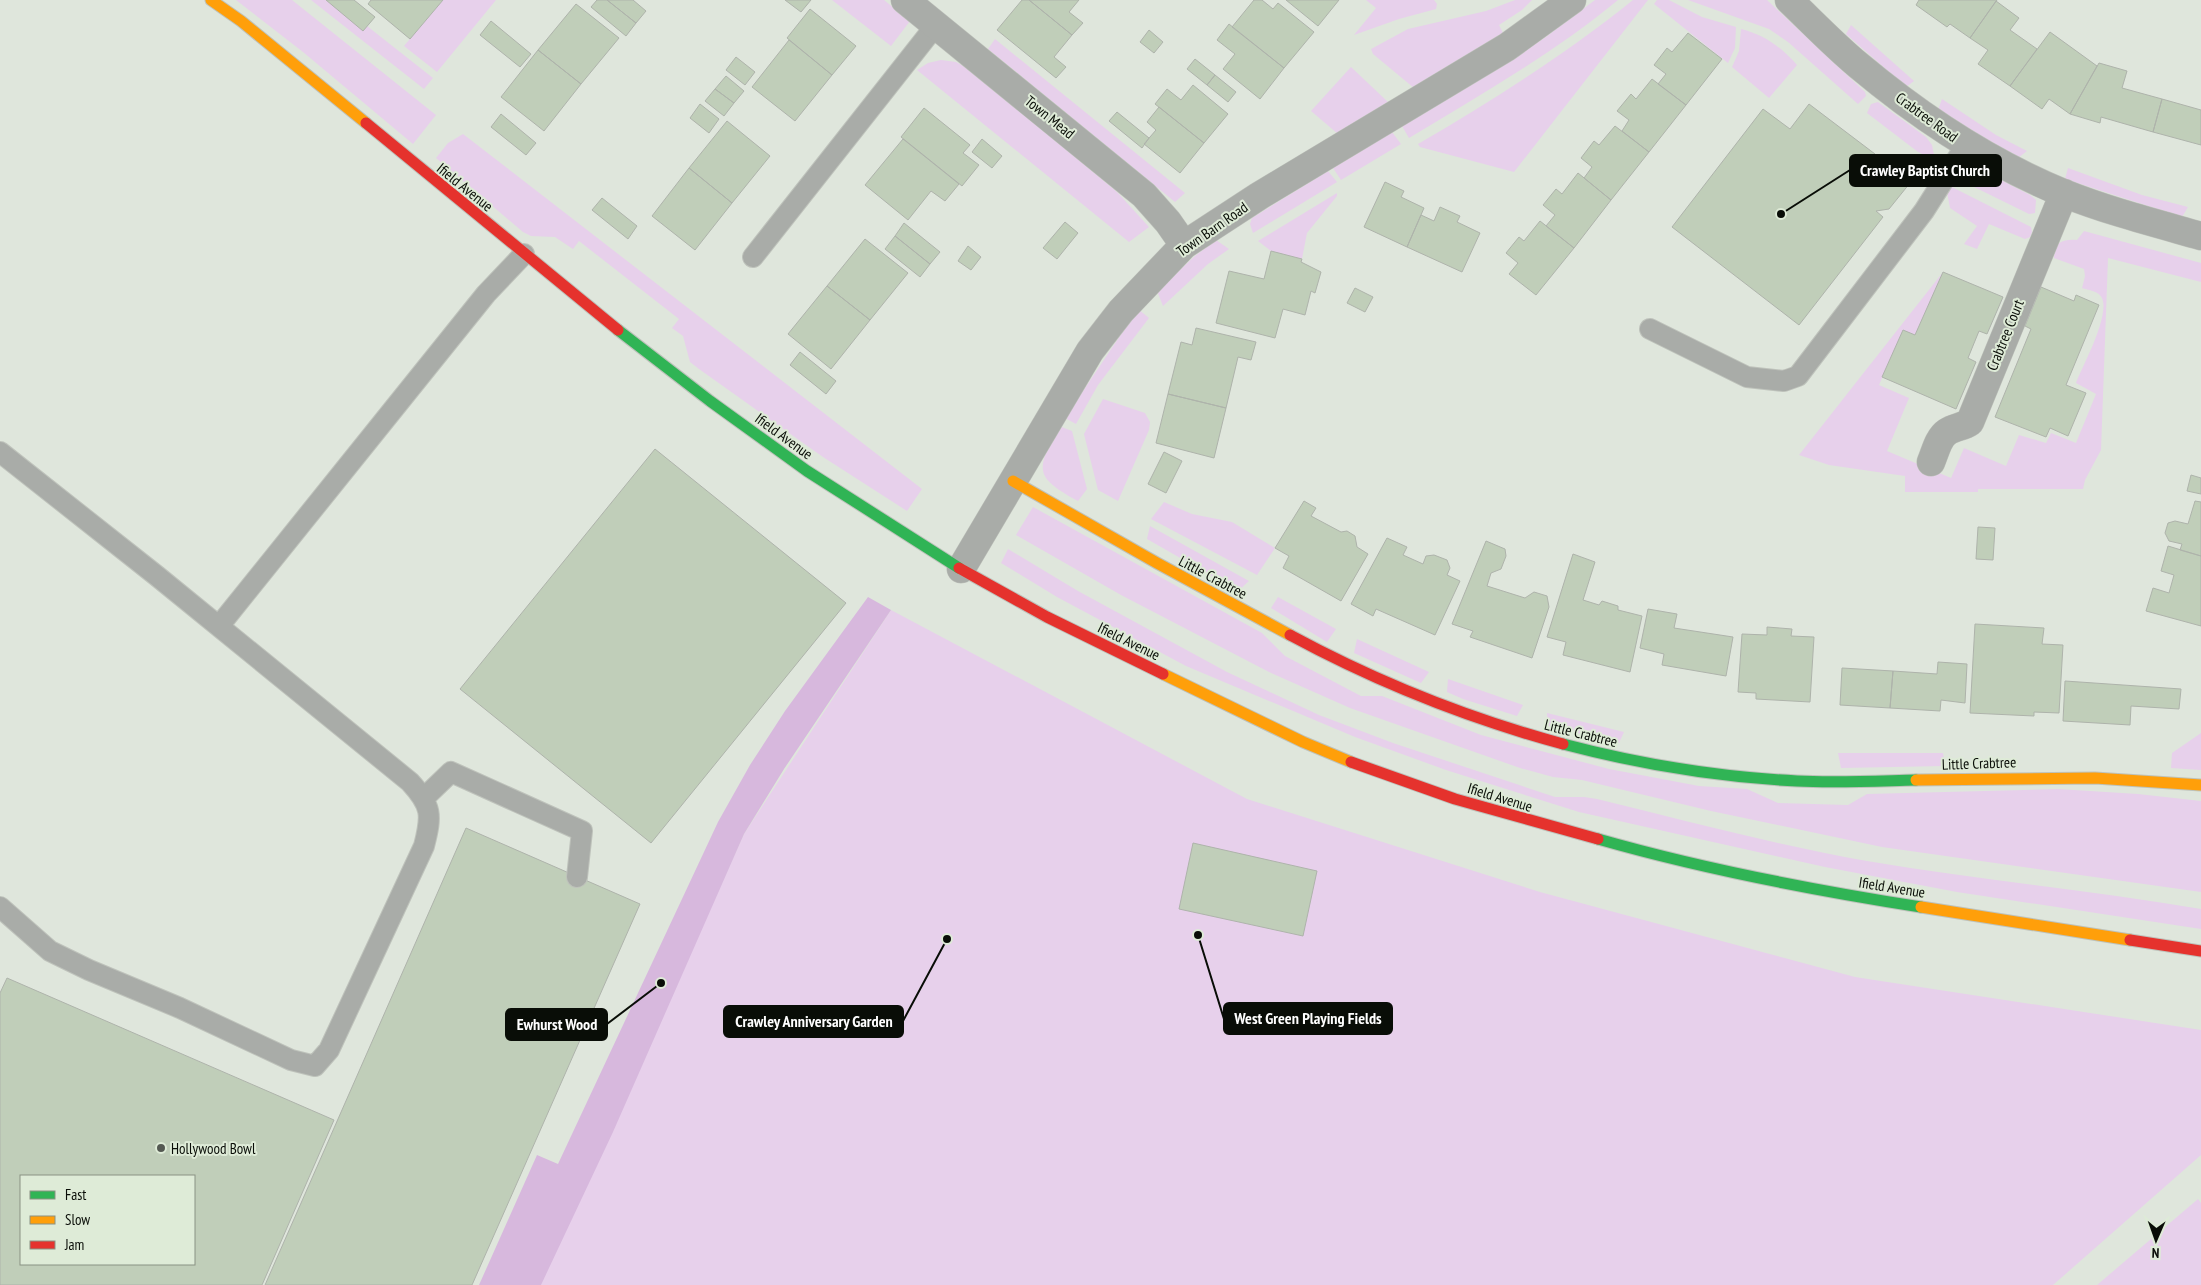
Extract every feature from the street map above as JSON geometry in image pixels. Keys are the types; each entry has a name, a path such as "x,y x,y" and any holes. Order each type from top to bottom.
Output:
{"street":[{"name":"Ifield Avenue","path":"211,0 240,21 524,254 710,401 807,471 961,569 1047,617 1304,742 1377,772 1455,799 1639,851 1838,894 2201,951"},
{"name":"Town Mead","path":"905,0 1144,195 1168,222 1184,245"},
{"name":"Town Barn Road","path":"961,569 1090,351 1121,312 1184,245 1259,196 1507,46 1572,0"},
{"name":"Crabtree Road","path":"1789,0 1857,64 1913,109 1966,144 2014,171 2064,194 2114,211 2201,236"},
{"name":"Crabtree Court","path":"1931,462 1942,437 1948,431 1962,427 1970,422 2064,194"},
{"name":"Little Crabtree","path":"1013,481 1119,543 1330,657 1390,685 1448,708 1546,740 1665,766 1717,775 1783,781 1844,782 2053,776 2113,777 2201,785"}],"lane":[{"path":"753,257 936,25"},
{"path":"1650,329 1747,377 1784,382 1798,376 1924,211 1966,144"},
{"path":"219,626 486,294 524,254"},
{"path":"0,452 219,626 410,782 424,798 430,821 424,846 329,1050 315,1066 291,1060 180,1008 89,970 50,951 0,907"},
{"path":"424,798 451,772 582,831 578,877"}],"shaded area":[{"path":"236,0 292,0 436,115 413,144 303,52"},
{"path":"311,0 326,0 363,30 367,26 433,78 424,89"},
{"path":"443,0 496,0 437,72 404,46"},
{"path":"832,0 884,0 910,21 891,46"},
{"path":"1366,0 1434,0 1437,4 1436,9 1399,19 1354,35 1376,8"},
{"path":"1515,0 1532,0 1522,10 1499,25 1503,33 1414,88 1373,54 1371,49 1408,29 1486,11"},
{"path":"1595,0 1618,0 1542,56 1409,138 1402,126 1543,39"},
{"path":"1633,0 1648,0 1514,172 1420,147 1418,144 1528,76 1582,39"},
{"path":"1657,0 1669,0 1702,17 1736,27 1735,48 1728,63 1654,4"},
{"path":"1688,0 1767,0 1865,92 1866,96 1858,104 1788,42 1769,29"},
{"path":"1851,25 1914,81 1906,87 1846,34"},
{"path":"1741,29 1772,42 1797,65 1769,98 1732,67 1739,51"},
{"path":"995,39 1185,193 1175,202 988,49"},
{"path":"941,60 956,62 976,73 1117,192 1149,227 1129,242 917,70 928,63"},
{"path":"1351,67 1388,102 1338,134 1311,111"},
{"path":"1942,99 1996,135 2027,151 2018,158 1988,143 1938,110"},
{"path":"1878,102 1926,137 1932,145 1935,160 1918,152 1867,113 1871,104"},
{"path":"1392,132 1401,144 1341,180 1333,168"},
{"path":"463,134 922,489 907,511 823,457 690,362 683,336 672,328 679,319 579,241 573,249 555,237 531,236 523,232 436,158 448,143"},
{"path":"2068,168 2142,195 2188,207 2182,217 2065,179"},
{"path":"1328,171 1337,182 1253,233 1250,224 1252,218"},
{"path":"1981,172 1988,173 2030,195 2036,200 2035,213 2029,214 1968,184 1965,177"},
{"path":"1950,186 2031,227 2030,237 2025,239 1989,224 1977,249 1964,244 1977,226 1950,208 1947,192"},
{"path":"1337,193 1337,196 1307,233 1302,259 1271,251 1258,241"},
{"path":"2084,231 2201,263 2201,282 2108,258 2101,450 2085,480 2083,489 1978,489 1978,492 1905,492 1905,476 1829,465 1799,455 1943,272 1915,335 1903,330 1879,385 1909,398 1887,451 1951,478 1964,448 2006,466 2019,435 2046,443 2051,433 2076,443 2096,394 2076,383 2099,328 2103,306 2101,296 2093,291 2082,288 2085,276 2084,269 2054,258 2054,253 2060,243 2068,240 2077,240"},
{"path":"1216,240 1229,249 1208,264 1163,306 1157,291 1195,256"},
{"path":"1138,309 1149,318 1098,385 1076,424 1065,418"},
{"path":"1103,399 1145,413 1150,422 1149,430 1118,501 1098,490 1084,434"},
{"path":"1059,426 1072,431 1087,489 1078,501 1053,485 1046,478 1043,470 1046,452"},
{"path":"1164,502 1192,514 1232,522 1275,548 1257,575 1151,519"},
{"path":"1033,507 1262,633 1285,656 1361,696 1382,696 1481,735 1609,769 1699,786 1747,789 1778,803 1848,805 1867,794 2058,789 2138,794 2201,801 2201,892 1882,847 1711,811 1582,780 1553,777 1520,768 1350,708 1269,672 1121,595 1016,535"},
{"path":"1150,526 1249,581 1238,591 1147,539"},
{"path":"1008,549 1078,591 1227,672 1319,715 1393,743 1555,797 1597,799 1765,840 1867,861 2201,909 2201,929 1957,892 1825,867 1579,812 1446,770 1355,737 1186,666 1057,597 1001,563"},
{"path":"868,597 891,610 784,769 744,834 613,1132 541,1285 479,1285 537,1155 558,1164 718,822 750,765 785,711"},
{"path":"1278,597 1336,629 1327,642 1271,608"},
{"path":"891,610 1247,799 1540,892 1855,977 2201,1030 2201,1155 2053,1285 540,1285 744,834"},
{"path":"1357,639 1429,672 1421,683 1354,653"},
{"path":"1448,679 1523,705 1517,716 1463,699 1447,692"},
{"path":"1547,713 1624,732 1619,743 1548,726"},
{"path":"2201,733 2201,770 2171,768 2172,753"},
{"path":"1838,753 1943,753 1945,766 1841,768"},
{"path":"2198,1199 2201,1203 2201,1285 2097,1285"}],"building":[{"path":"326,0 354,0 375,17 363,31"},
{"path":"371,0 443,0 410,39 368,4"},
{"path":"597,0 607,0 636,23 626,36 591,7"},
{"path":"607,0 633,0 646,11 636,23"},
{"path":"785,0 811,0 801,12"},
{"path":"1022,0 1029,0 1072,35 1054,57 1066,67 1056,78 997,30"},
{"path":"1029,0 1079,0 1069,12 1083,23 1072,35"},
{"path":"1254,0 1262,0 1273,9 1278,3 1314,32 1284,68 1232,27"},
{"path":"1286,0 1339,0 1318,26"},
{"path":"1919,0 1997,0 1970,38 1950,24 1947,27 1916,5"},
{"path":"1996,1 2019,18 2010,30 2037,49 2010,86 1978,64 1988,50 1970,38"},
{"path":"576,4 619,38 581,84 538,50"},
{"path":"810,9 856,46 832,75 787,38"},
{"path":"491,21 531,54 520,67 480,35"},
{"path":"1229,24 1284,68 1260,99 1223,69 1235,54 1217,40"},
{"path":"1149,30 1163,42 1154,53 1140,42"},
{"path":"2050,32 2097,66 2070,114 2049,99 2042,109 2010,86"},
{"path":"1688,33 1722,59 1686,105 1658,84 1666,74 1654,65 1667,48 1672,52"},
{"path":"789,40 832,75 795,121 752,87"},
{"path":"538,50 581,84 544,131 501,97"},
{"path":"736,57 755,72 745,85 726,70"},
{"path":"1195,59 1215,75 1207,85 1187,69"},
{"path":"2099,63 2127,71 2122,88 2162,99 2153,132 2101,117 2100,123 2070,114"},
{"path":"1215,75 1236,92 1228,102 1207,85"},
{"path":"726,76 744,91 734,103 715,89"},
{"path":"1652,79 1686,105 1649,152 1622,131 1629,120 1617,111 1631,94 1636,99"},
{"path":"1193,85 1228,114 1204,143 1155,104 1167,89 1181,100"},
{"path":"715,89 734,103 724,116 705,101"},
{"path":"2162,99 2201,110 2201,145 2153,132"},
{"path":"700,104 719,119 709,133 690,118"},
{"path":"1809,104 1875,154 1870,162 1883,162 1910,183 1889,209 1876,211 1883,217 1799,325 1672,227 1763,109 1790,129"},
{"path":"1159,107 1204,143 1180,173 1144,144 1156,130 1147,122"},
{"path":"924,108 970,145 963,153 979,165 962,186 901,137"},
{"path":"1117,112 1149,138 1142,148 1109,121"},
{"path":"501,114 536,143 526,155 491,127"},
{"path":"727,121 770,156 732,203 689,168"},
{"path":"1615,126 1649,152 1611,200 1584,178 1592,167 1581,158 1594,141 1599,145"},
{"path":"903,139 959,184 945,201 931,191 908,220 865,185"},
{"path":"982,139 1002,156 992,168 972,152"},
{"path":"689,168 732,203 695,250 652,216"},
{"path":"1578,173 1611,200 1574,248 1546,226 1555,215 1543,205 1556,189 1562,194"},
{"path":"1385,182 1404,191 1401,197 1424,208 1407,247 1364,227"},
{"path":"602,198 637,226 628,239 592,210"},
{"path":"1440,207 1460,216 1457,222 1480,233 1462,272 1407,247 1421,215 1434,221"},
{"path":"1540,221 1574,248 1536,295 1509,274 1518,263 1506,253 1519,237 1524,241"},
{"path":"1065,222 1078,233 1057,259 1043,248"},
{"path":"904,223 940,252 930,264 895,236"},
{"path":"895,236 930,264 920,277 885,249"},
{"path":"865,239 908,273 870,320 827,286"},
{"path":"968,246 981,257 971,270 958,261"},
{"path":"1271,251 1302,259 1301,262 1321,272 1315,293 1311,291 1305,315 1283,309 1275,338 1216,323 1229,271 1264,279"},
{"path":"1943,272 2003,297 1987,334 1979,331 1968,358 1976,362 1956,409 1882,377 1903,330 1915,335"},
{"path":"827,286 870,320 831,369 788,334"},
{"path":"2041,287 2074,301 2076,295 2099,305 2066,385 2086,393 2068,436 2050,428 2046,437 1995,417 2031,329 2025,326"},
{"path":"1355,288 1373,297 1365,312 1347,303"},
{"path":"1196,328 1256,342 1251,360 1238,357 1226,408 1168,394 1181,342 1192,345"},
{"path":"800,352 836,381 826,394 790,365"},
{"path":"1168,394 1226,408 1214,458 1156,443"},
{"path":"655,449 846,603 651,843 460,689"},
{"path":"1164,452 1182,461 1166,493 1148,484"},
{"path":"2191,475 2201,478 2201,494 2187,491"},
{"path":"1304,501 1316,508 1311,516 1341,532 1347,531 1355,536 1357,547 1368,554 1341,601 1283,568 1289,556 1275,548"},
{"path":"2195,501 2201,502 2201,556 2180,550 2182,544 2169,541 2165,533 2168,523 2175,521 2188,524"},
{"path":"1978,527 1995,528 1993,560 1976,559"},
{"path":"1387,538 1407,547 1403,555 1423,564 1426,556 1434,555 1447,560 1450,568 1447,575 1460,581 1435,635 1376,609 1373,616 1351,604"},
{"path":"1486,541 1505,549 1506,556 1501,569 1491,573 1487,586 1525,598 1534,592 1547,596 1549,607 1532,658 1470,637 1473,631 1452,624"},
{"path":"2168,546 2201,556 2201,626 2146,611 2153,588 2169,593 2174,575 2161,571"},
{"path":"1573,554 1595,562 1583,600 1599,605 1602,601 1618,606 1618,610 1642,616 1630,672 1563,655 1566,642 1547,637"},
{"path":"1648,609 1677,614 1674,628 1733,637 1726,676 1662,665 1664,654 1640,648"},
{"path":"1975,624 2044,628 2042,644 2063,645 2059,713 2034,712 2034,716 1970,713"},
{"path":"1767,627 1792,629 1791,636 1814,637 1810,702 1756,699 1756,693 1738,692 1742,634 1767,635"},
{"path":"1938,662 1967,664 1965,703 1941,700 1940,711 1890,708 1893,671 1937,674"},
{"path":"1842,668 1893,671 1890,708 1840,705"},
{"path":"2065,681 2181,689 2179,709 2131,706 2130,725 2063,721"},
{"path":"466,828 640,904 472,1285 265,1285"},
{"path":"1193,843 1317,871 1303,936 1179,909"},
{"name":"Hollywood Bowl","path":"7,978 334,1120 262,1285 0,1285 0,993"}],"traffic: fast":[{"path":"618,330 710,401 807,471 959,568"},
{"path":"1563,744 1621,758 1708,773 1812,782 1916,780"},
{"path":"1598,839 1677,860 1758,878 1921,907"}],"traffic: slow":[{"path":"211,0 241,21 366,123"},
{"path":"1013,481 1157,563 1290,635"},
{"path":"1163,674 1303,742 1351,762"},
{"path":"1916,780 2095,778 2201,785"},
{"path":"1921,907 2130,940"}],"traffic: jam":[{"path":"366,123 618,330"},
{"path":"959,568 1047,617 1163,674"},
{"path":"1290,635 1356,668 1423,697 1492,723 1563,744"},
{"path":"1351,762 1455,799 1598,839"},
{"path":"2130,940 2201,951"}],"place":[{"name":"Crawley Baptist Church","path":"1781,214"},
{"name":"West Green Playing Fields","path":"1198,935"},
{"name":"Crawley Anniversary Garden","path":"947,939"},
{"name":"Ewhurst Wood","path":"661,983"},
{"name":"Hollywood Bowl","path":"161,1148"}]}
